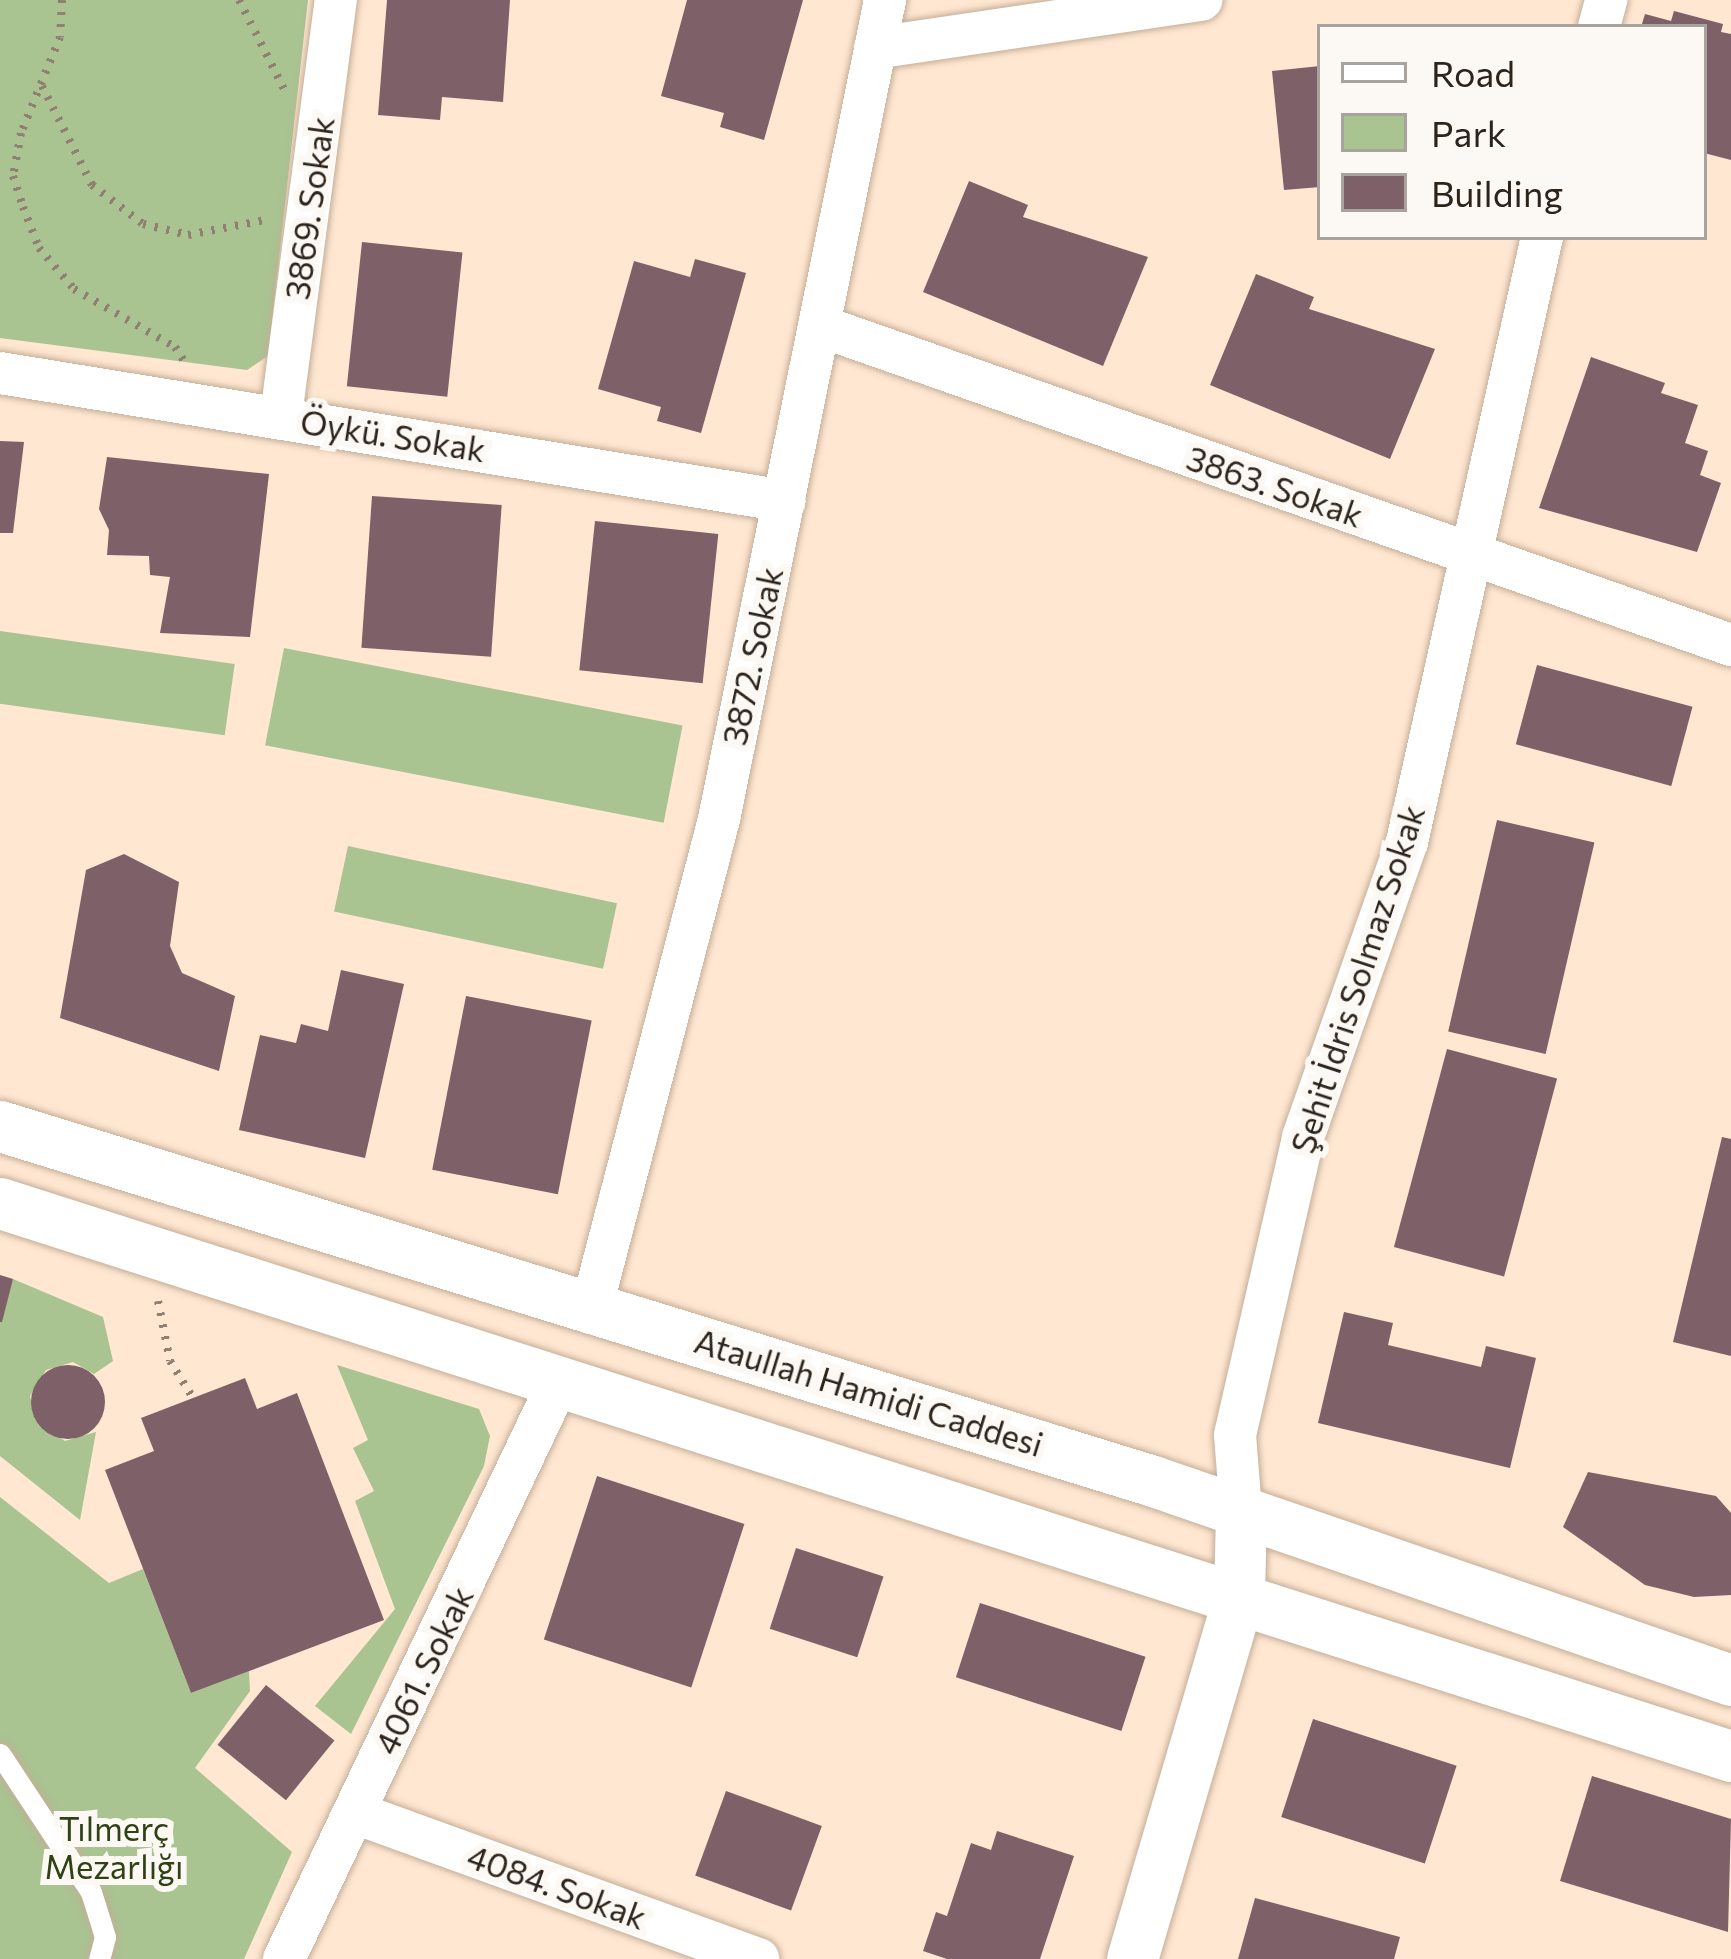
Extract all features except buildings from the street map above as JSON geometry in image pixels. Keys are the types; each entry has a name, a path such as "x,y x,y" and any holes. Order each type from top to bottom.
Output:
{"street":[{"name":"3869. Sokak","path":"281,416 336,0"},
{"name":"3872. Sokak","path":"592,1306 719,818 885,0"},
{"path":"875,48 1201,0"},
{"name":"Şehit İdris Solmaz Sokak","path":"1241,1511 1235,1435 1303,1137 1407,842 1541,240"},
{"name":"3863. Sokak","path":"820,326 1731,645"},
{"name":"Öykü. Sokak","path":"0,374 784,501"},
{"name":"Ataullah Hamidi Caddesi","path":"0,1126 1241,1511 1731,1680"},
{"path":"0,1203 1239,1594 1731,1756"},
{"name":"4061. Sokak","path":"284,1959 560,1379"},
{"path":"1132,1959 1239,1594 1241,1511"},
{"name":"4084. Sokak","path":"355,1813 758,1959"}],"lane":[{"path":"0,1754 92,1892 105,1937 99,1959"}],"path":[{"path":"62,0 60,37 14,176 40,248 88,299 175,346 214,406"},
{"path":"239,0 317,143"},
{"path":"42,84 92,185 143,224 166,234 231,232 310,200"},
{"path":"157,1294 159,1331 194,1398"}],"green space":[{"path":"0,0 308,0 268,356 247,370 0,338"},
{"path":"0,631 235,664 225,735 0,704"},
{"path":"284,648 683,725 664,823 265,745"},
{"path":"348,846 617,903 603,969 334,912"},
{"path":"13,1279 103,1317 113,1361 94,1374 73,1362 46,1370 30,1396 38,1424 65,1441 96,1432 80,1520 0,1456 0,1318"},
{"path":"337,1365 479,1409 490,1436 484,1466 351,1734 315,1706 395,1609 355,1501 374,1491 353,1448 368,1440"},
{"name":"Tılmerç Mezarlığı","path":"0,1497 109,1583 143,1569 191,1693 249,1671 250,1691 195,1768 292,1852 244,1959 0,1959"}]}
